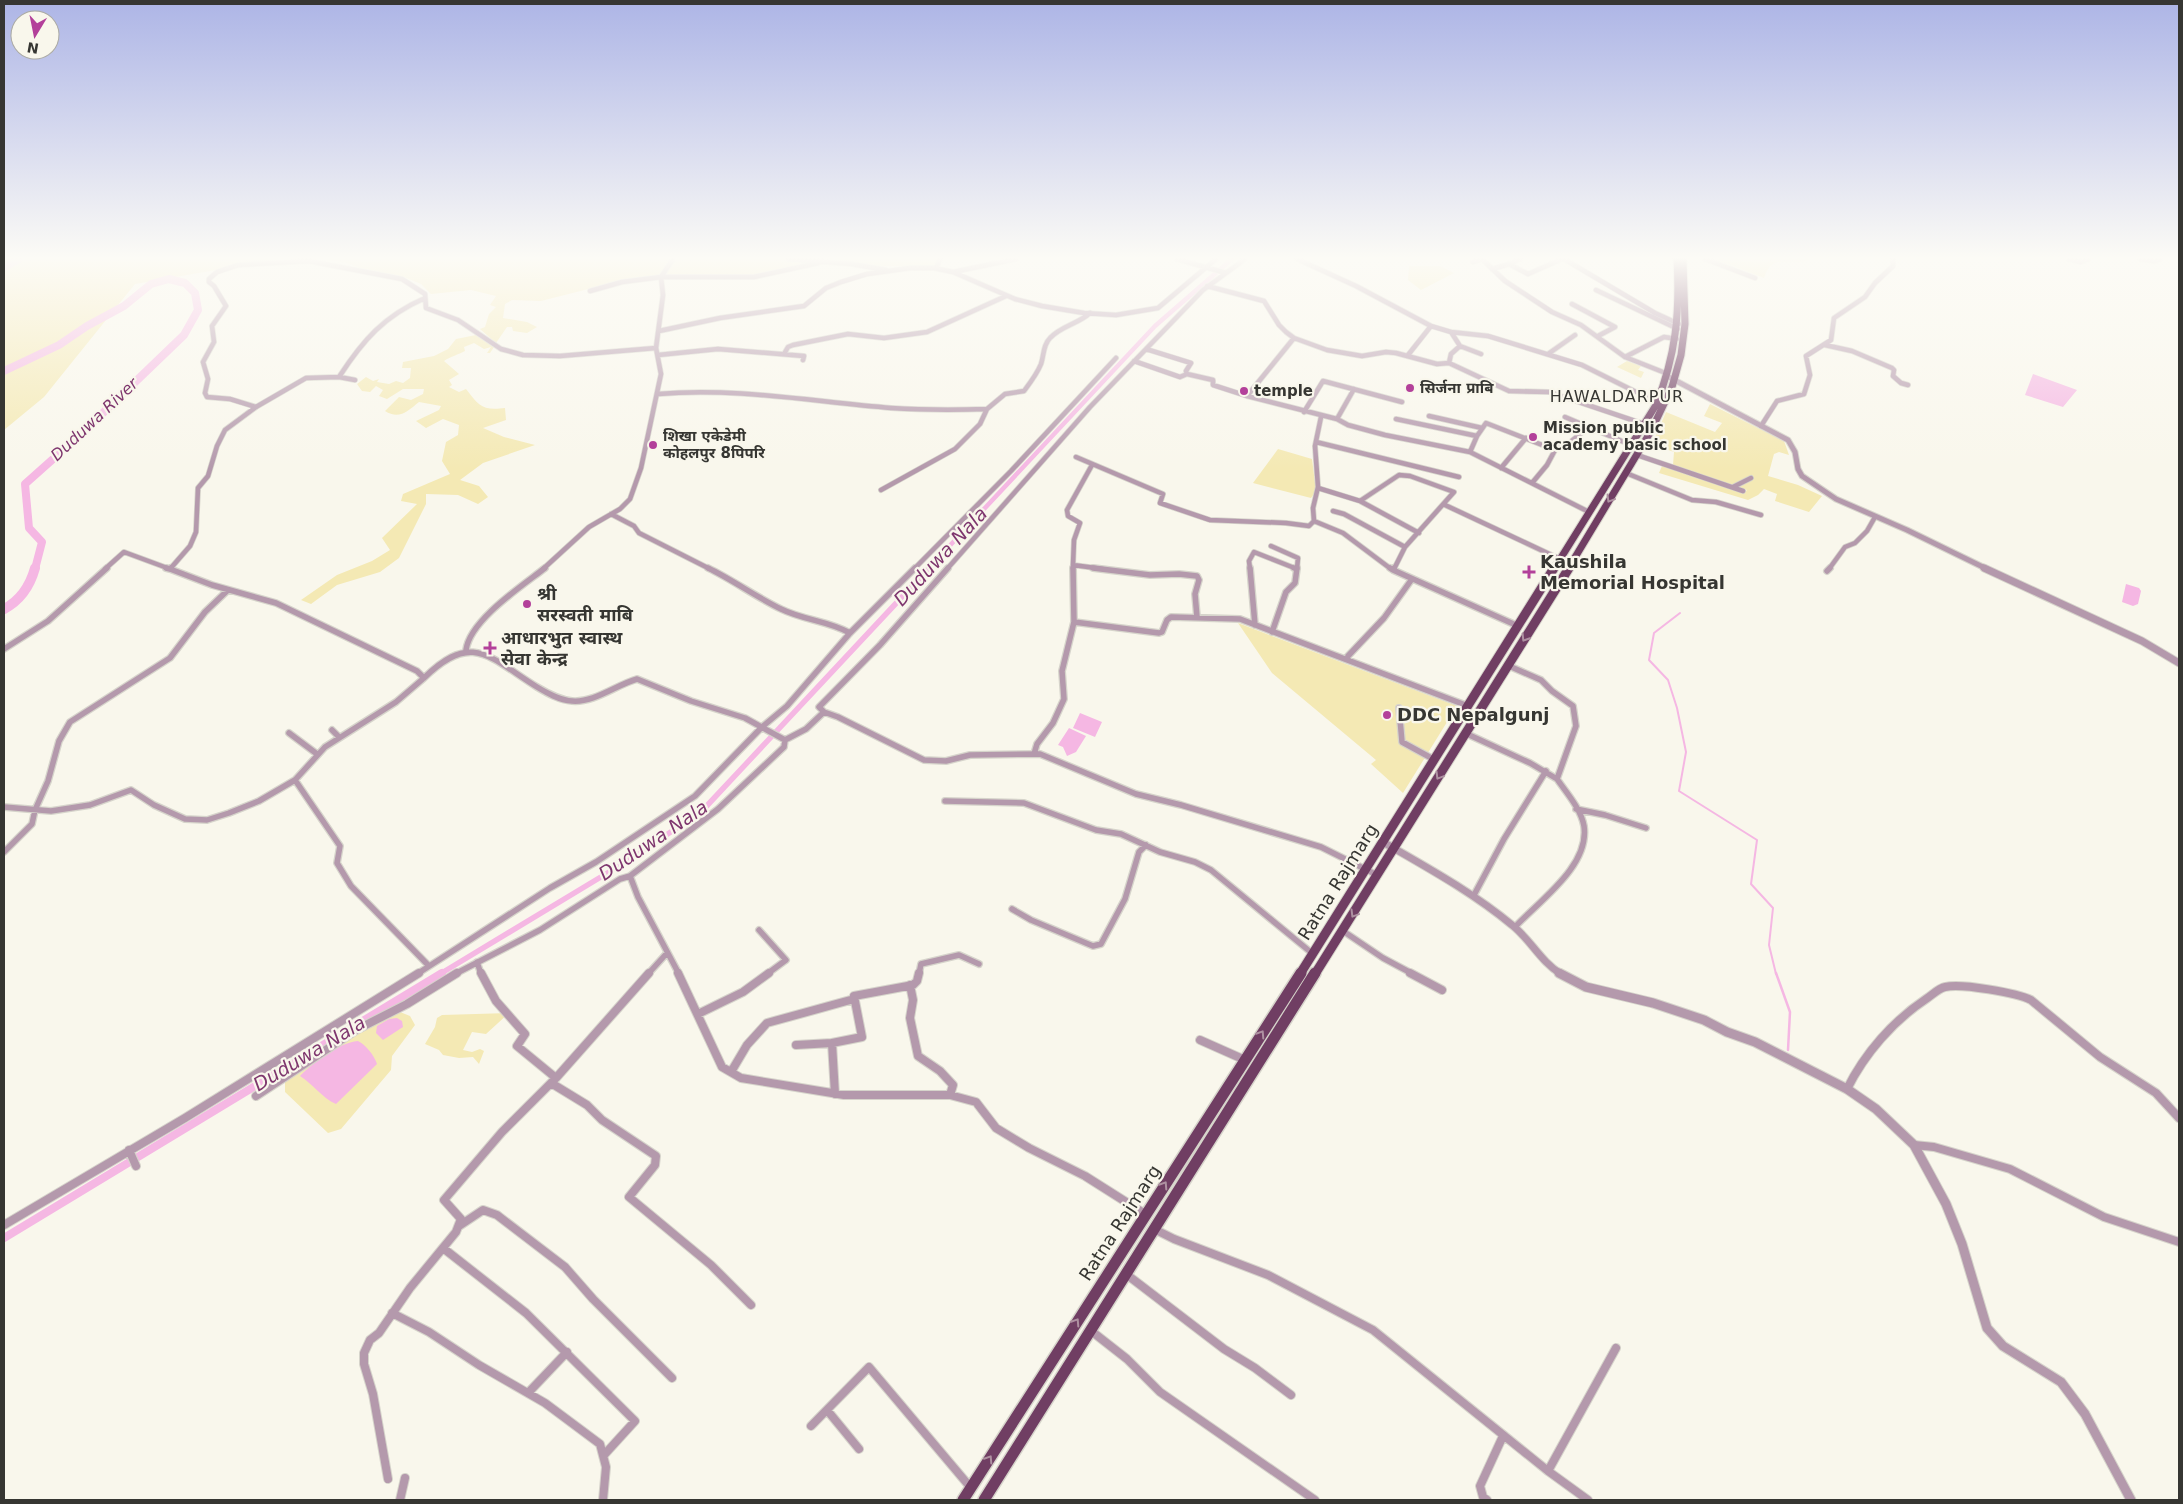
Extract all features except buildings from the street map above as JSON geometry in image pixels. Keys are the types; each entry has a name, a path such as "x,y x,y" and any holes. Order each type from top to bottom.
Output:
{"highway":[{"name":"Ratna Rajmarg","path":"963,1500 1313,954 1644,424 1670,377 1686,329"},
{"name":"Ratna Rajmarg","path":"984,1500 1582,548 1664,406 1678,330"}],"street":[{"path":"212,329 214,342 203,362 208,379 205,393 207,397 230,399 256,407"},
{"path":"339,377 353,354 376,329"},
{"path":"473,329 488,338 498,348 514,353 550,357 656,348"},
{"path":"466,650 467,643 472,634 489,614 565,551 589,527 620,509 630,499 641,468 658,394 661,374 656,348 659,331 668,329"},
{"path":"784,354 788,347 793,345 838,335 848,334 884,338 927,332 933,329"},
{"path":"881,490 955,449 980,424 987,409 1005,394 1024,391 1041,366 1043,348 1062,329"},
{"path":"1165,329 982,526 964,552 941,575 880,645 819,707 824,712 838,716 924,760 946,761 970,755 1040,754 1136,794 1181,805 1322,847 1377,875"},
{"path":"1284,329 1294,338 1327,350 1346,354 1362,356 1386,352 1408,355 1436,364 1449,363 1509,391 1549,392 1644,424"},
{"path":"1408,355 1428,329"},
{"path":"1441,329 1488,336 1582,365 1634,392 1658,400"},
{"path":"1587,329 1625,356 1670,377 1788,440 1795,452 1798,469 1802,476 1836,499 1907,530 2047,598 2142,640 2179,664"},
{"path":"1598,336 1611,329"},
{"path":"1761,426 1777,401 1804,394 1809,384 1811,373 1806,356 1815,348 1830,342 1833,336 1832,329"},
{"path":"1625,356 1678,330"},
{"path":"1451,332 1460,346 1481,354"},
{"path":"1548,354 1575,336"},
{"path":"1247,396 1294,338"},
{"path":"1825,345 1852,351 1892,368 1894,370 1893,376 1901,383 1908,385"},
{"path":"1449,363 1451,354 1460,346"},
{"path":"658,355 718,349 804,356 803,360"},
{"path":"1146,349 1191,363 1186,371 1187,374"},
{"path":"4,1225 185,1118 550,888 596,862 695,796 787,706 850,633 1011,471 1116,358"},
{"path":"1134,361 1180,377 1187,374 1208,378 1212,380 1213,384 1247,396 1321,417 1337,419 1348,425 1385,435 1470,452 1589,512"},
{"path":"170,568 190,546 196,532 198,488 208,476 225,430 256,407 306,378 339,377 355,380"},
{"path":"1304,412 1323,381 1402,402"},
{"path":"1337,419 1354,389"},
{"path":"658,394 679,392 741,393 892,408 987,409"},
{"path":"1429,416 1482,428"},
{"path":"1314,521 1312,511 1318,488 1315,463 1317,427 1321,417"},
{"path":"1565,417 1631,445"},
{"path":"1396,419 1477,436"},
{"path":"1470,452 1477,436 1486,423 1555,450"},
{"path":"1532,483 1547,465 1555,450 1589,427"},
{"path":"1501,468 1526,438"},
{"path":"1316,442 1459,477"},
{"path":"1637,455 1743,491"},
{"path":"1076,457 1163,494 1160,503 1201,518 1286,523 1304,526 1309,526 1314,521"},
{"path":"1034,754 1037,744 1053,723 1064,700 1062,671 1074,622 1072,565 1074,540 1080,523 1068,516 1067,510 1092,465"},
{"path":"1626,473 1692,500 1716,502 1761,515"},
{"path":"1360,502 1399,475 1410,476 1454,492 1445,505 1406,547 1392,570"},
{"path":"1733,487 1751,478"},
{"path":"1318,488 1360,502 1419,533"},
{"path":"1445,505 1560,559"},
{"path":"1333,512 1344,514 1406,547"},
{"path":"611,514 634,526 639,533 735,582 781,609 806,619 841,628 850,633"},
{"path":"1827,571 1845,547 1855,543 1867,531 1875,517"},
{"path":"1314,521 1343,533 1392,570 1518,626"},
{"path":"1271,546 1298,558 1295,583 1286,592 1272,632"},
{"path":"4,649 48,621 124,552 228,590 256,596 276,603 388,660 417,671 424,678"},
{"path":"1255,625 1249,561 1254,552 1297,569"},
{"path":"1072,565 1150,575 1179,574 1197,576 1199,580 1196,594 1197,617"},
{"path":"1348,660 1348,656 1384,618 1412,579"},
{"path":"4,852 32,824 35,810 48,781 59,741 70,722 170,658 205,612 228,590"},
{"path":"1074,622 1159,633 1162,632 1167,620 1171,618 1240,619 1468,706"},
{"path":"4,807 50,811 90,805 131,790 177,817 207,820 259,800 295,780 317,754 339,737 396,702 453,655 466,650 486,655 532,686 564,700 582,701 627,681 637,679 691,701 745,718 785,740 796,736 813,724 824,712"},
{"path":"1507,665 1541,680 1552,692 1573,706 1576,726 1557,779"},
{"path":"1399,708 1402,742 1434,760"},
{"path":"332,730 339,737"},
{"path":"289,733 317,754"},
{"path":"1465,733 1546,771 1557,779 1584,825 1582,843 1576,860 1561,882 1515,927"},
{"path":"256,1096 356,1030 407,1004 449,976 540,930 620,879 630,876 645,862 694,828 733,796 784,747 785,740"},
{"path":"1474,894 1504,839 1546,771"},
{"path":"295,780 340,846 337,854 337,863 351,886 429,966"},
{"path":"946,801 1024,803 1096,830 1120,834 1160,852 1195,862 1211,870 1313,954"},
{"path":"1576,810 1605,815 1646,828"},
{"path":"1383,842 1474,894 1515,927 1551,968 1570,980 1586,987 1653,1003 1704,1020 1785,1055 1847,1089 1876,1109 1914,1145 1946,1204 1962,1244 1988,1328 2003,1346 2061,1382 2085,1414 2131,1500"},
{"path":"1012,909 1031,920 1093,946 1101,944 1125,899 1139,852 1146,845"},
{"path":"630,876 638,897 698,1014 722,1067 741,1078 835,1094 950,1095 976,1102 996,1128 1029,1148 1085,1176 1145,1214"},
{"path":"698,1014 743,992 786,960 758,930"},
{"path":"1343,931 1383,958 1442,990"},
{"path":"388,1479 373,1394 364,1364 364,1354 370,1340 379,1333 410,1288 456,1232 462,1219 444,1200 502,1132 553,1080 667,953"},
{"path":"731,1072 746,1045 767,1024 854,999 854,996 910,985 917,981 921,964 959,955 979,964"},
{"path":"477,962 480,974 508,1016 525,1034 517,1046 553,1080 602,1120 656,1156 655,1165 629,1197 711,1265 751,1305"},
{"path":"910,985 913,1000 910,1018 918,1056 940,1071 953,1085 950,1095"},
{"path":"1847,1089 1859,1065 1902,1015 1943,987 1957,985 2018,994 2031,1000 2100,1057 2156,1093 2179,1118"},
{"path":"796,1045 832,1043 862,1037 859,1014 854,999"},
{"path":"1200,1040 1244,1060"},
{"path":"832,1043 835,1094"},
{"path":"1914,1145 1934,1146 2010,1169 2104,1217 2179,1242"},
{"path":"129,1150 136,1166"},
{"path":"459,1226 483,1210 498,1215 565,1267 592,1299 672,1378"},
{"path":"1154,1229 1174,1239 1268,1275 1372,1330 1503,1436 1588,1500"},
{"path":"443,1248 462,1265 509,1299 567,1352 595,1384 635,1421 604,1454"},
{"path":"1126,1274 1224,1350 1255,1368 1291,1395"},
{"path":"392,1313 429,1332 479,1365 544,1403 600,1444 606,1467 603,1500"},
{"path":"1090,1330 1127,1359 1160,1392 1315,1500"},
{"path":"1548,1471 1616,1348"},
{"path":"528,1393 567,1352"},
{"path":"810,1426 869,1367 970,1488"},
{"path":"826,1410 859,1449"},
{"path":"1487,1500 1483,1497 1480,1486 1503,1436"},
{"path":"400,1500 405,1478"}],"shaded area":[{"path":"4,329 99,329 44,397 4,430"},
{"path":"480,329 505,329 496,343"},
{"path":"513,329 533,329 527,333 513,331"},
{"path":"476,335 487,340 494,347 490,353 487,353 491,347 484,349 474,343 464,347 465,351 444,361 459,374 449,380 452,385 449,387 459,392 466,389 474,400 486,408 505,408 506,420 483,428 504,437 535,445 483,463 460,480 479,486 488,497 478,504 458,495 426,494 426,504 399,558 380,572 337,585 311,604 301,600 337,575 372,561 390,550 382,538 417,504 401,501 403,494 450,474 442,461 446,442 458,435 459,425 443,419 426,428 416,421 439,410 441,406 419,402 403,413 395,415 385,411 399,397 411,400 423,394 424,389 403,389 387,399 379,396 383,390 376,386 370,392 362,391 357,384 366,377 373,381 379,379 377,382 389,384 396,381 403,383 410,378 411,368 402,368 403,362 434,356 448,349 456,339"},
{"path":"1627,361 1641,366 1638,370 1644,372 1641,378 1617,367"},
{"path":"2033,374 2077,390 2063,407 2025,395"},
{"path":"1710,404 1784,441 1789,455 1779,452 1774,454 1768,476 1798,485 1822,496 1809,512 1775,501 1777,494 1764,489 1758,495 1748,500 1659,473 1662,466 1744,493 1747,490 1673,465 1674,452 1652,444 1666,412 1715,432 1722,423 1704,416"},
{"path":"1278,449 1312,459 1316,491 1311,498 1253,483"},
{"path":"2126,584 2139,588 2141,591 2138,604 2133,606 2122,602"},
{"path":"1238,623 1457,706 1403,793 1371,764 1376,760 1272,673"},
{"path":"1080,713 1102,722 1095,737 1073,728"},
{"path":"1069,728 1086,736 1076,752 1067,756 1063,747 1058,745"},
{"path":"400,1012 410,1016 415,1025 392,1056 391,1070 341,1129 328,1133 285,1092 285,1079 340,1043"},
{"path":"509,1013 486,1034 472,1032 463,1050 472,1052 480,1049 484,1051 479,1064 473,1057 459,1058 443,1055 439,1050 425,1044 435,1027 437,1018 442,1015"},
{"path":"397,1018 402,1021 403,1027 383,1040 376,1033 377,1026 389,1019"},
{"path":"358,1041 374,1057 377,1064 336,1104 300,1076 319,1059 335,1049"}],"waterway":[{"name":"Duduwa River","path":"4,371 59,345 82,329"},
{"name":"Duduwa River","path":"35,569 42,542 29,528 25,484 80,435 184,335 187,329"},
{"name":"Duduwa Nala","path":"928,569 1152,329"},
{"name":"Duduwa River","path":"4,609 24,592 35,568"},
{"name":"Duduwa Nala","path":"440,974 629,860 702,811 929,568"},
{"path":"1680,613 1654,633 1649,660 1668,680 1677,708 1686,752 1679,791 1757,840 1751,884 1773,908 1769,945 1776,974"},
{"name":"Duduwa Nala","path":"4,1238 442,973"},
{"path":"1776,973 1790,1012 1788,1050"}],"place":[{"name":"सिर्जना प्राबि","path":"1410,388"},
{"name":"temple","path":"1244,391"},
{"name":"Mission public academy basic school","path":"1533,437"},
{"name":"शिखा एकेडेमी कोहलपुर 8पिपरि","path":"653,445"},
{"name":"Kaushila Memorial Hospital","path":"1529,572"},
{"name":"श्री सरस्वती माबि","path":"527,604"},
{"name":"आधारभुत स्वास्थ सेवा केन्द्र","path":"490,648"},
{"name":"DDC Nepalgunj","path":"1387,715"}],"district":[{"name":"HAWALDARPUR","path":"1617,396"}]}
